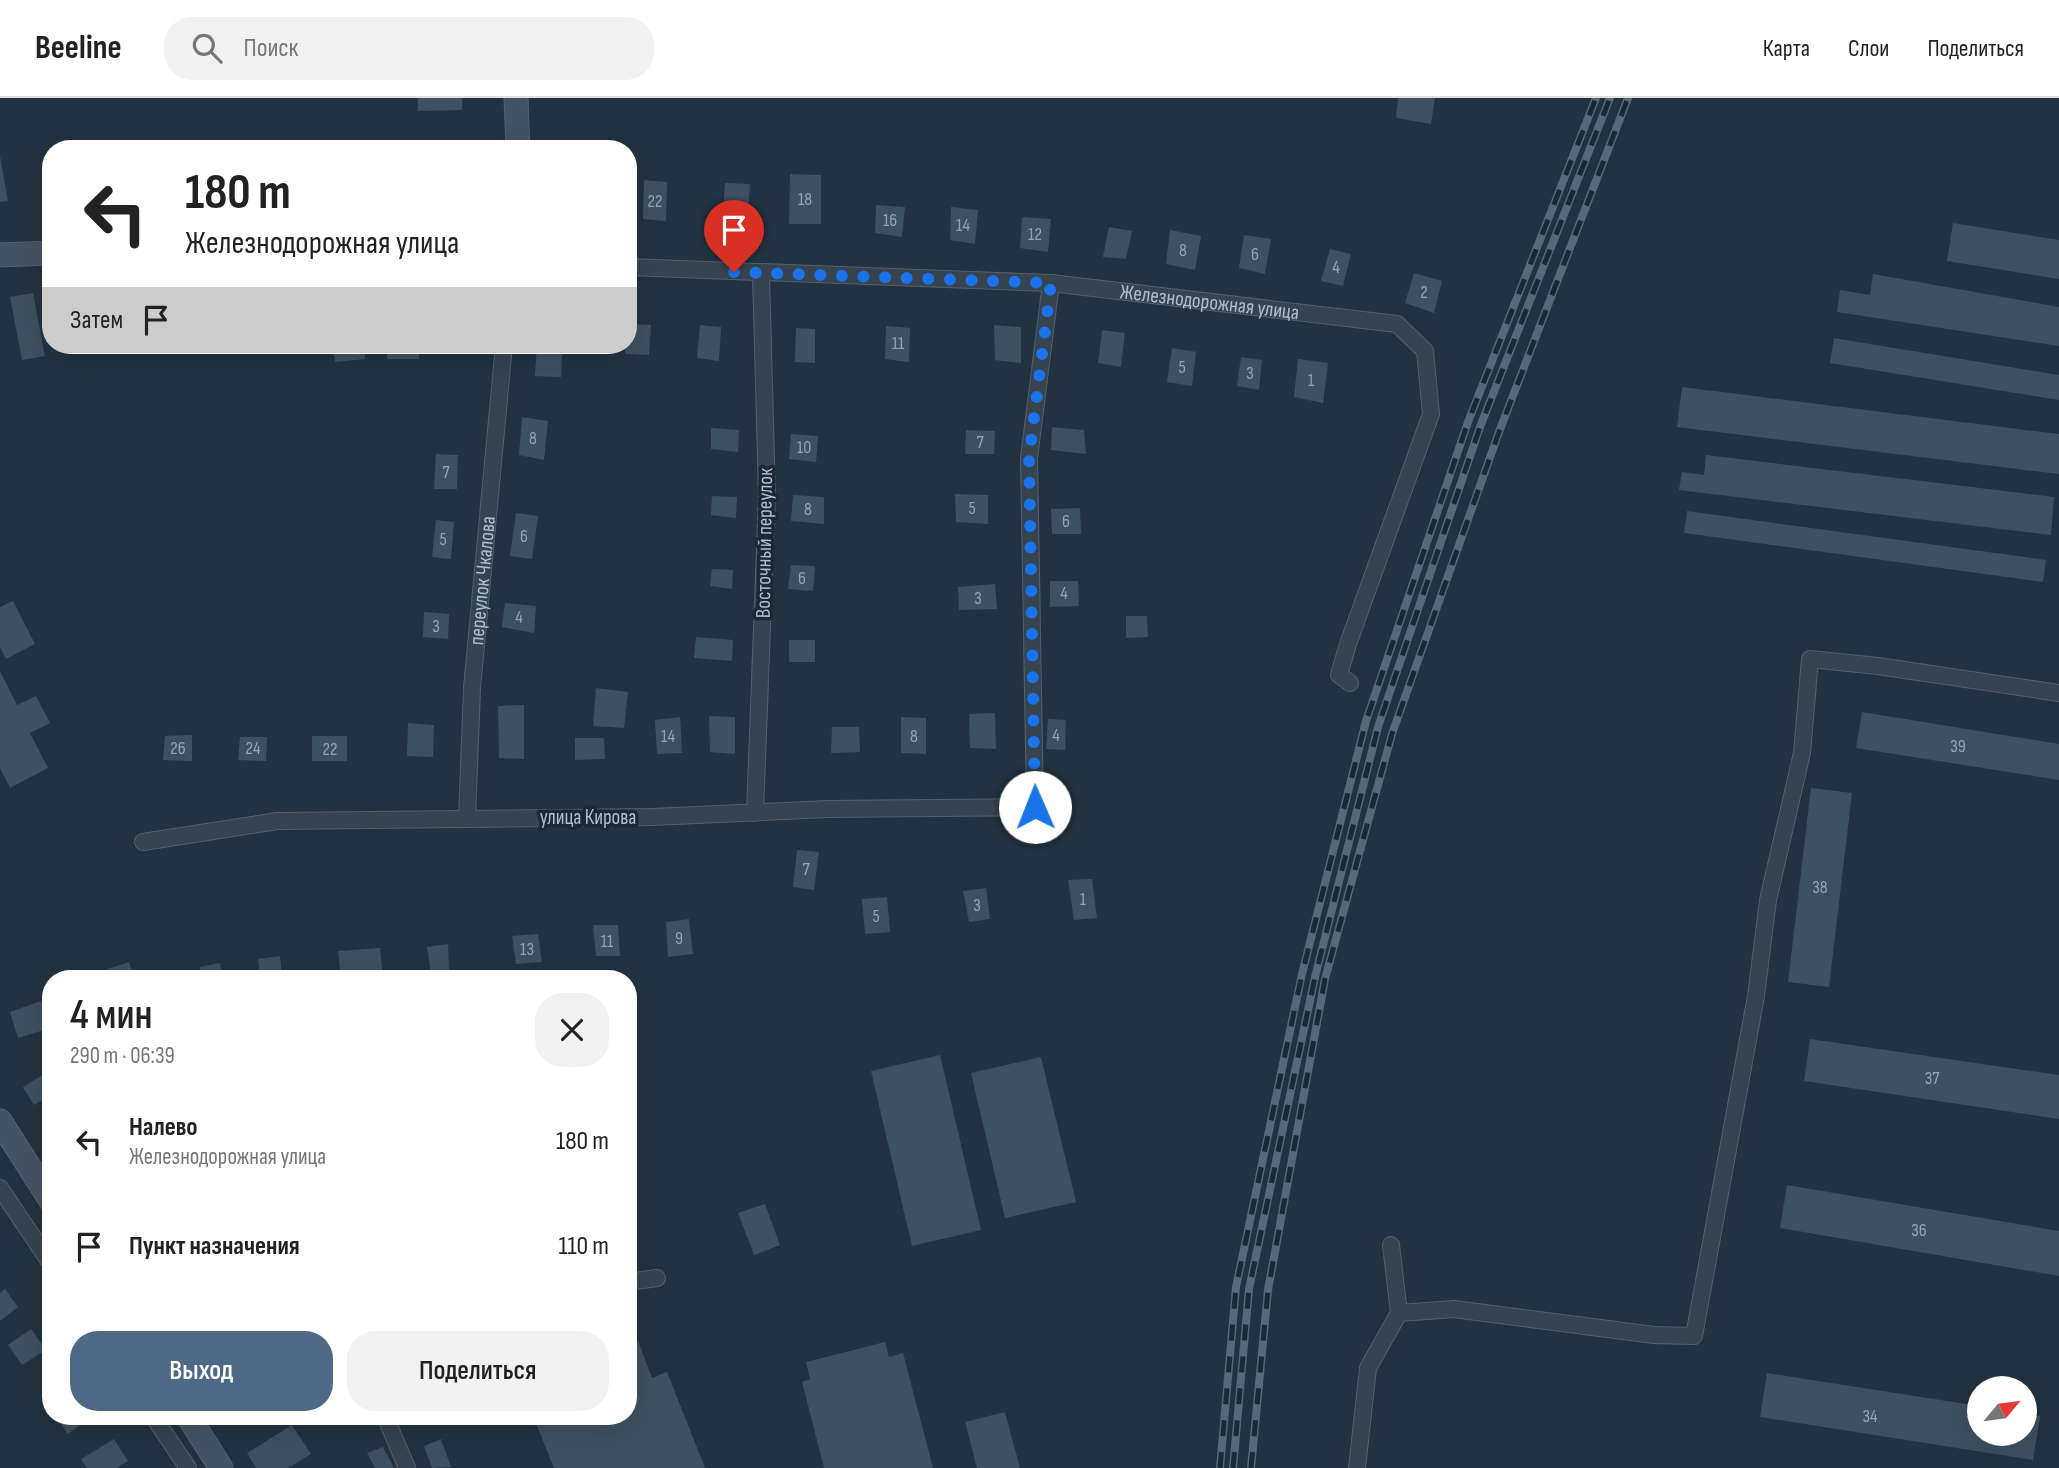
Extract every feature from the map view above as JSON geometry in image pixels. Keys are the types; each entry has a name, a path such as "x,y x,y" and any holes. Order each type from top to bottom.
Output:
{"street":[{"path":"516,98 518,140"},
{"path":"0,255 42,253"},
{"name":"Железнодорожная улица","path":"637,267 1051,283 1397,324 1425,351 1431,414 1339,674 1350,683"},
{"name":"Восточный переулок","path":"754,813 766,496 761,274"},
{"name":"улица Кирова","path":"143,842 277,821 652,817 1035,807 1029,458 1051,283"},
{"name":"переулок Чкалова","path":"467,818 472,688 503,354"},
{"path":"1399,1313 1454,1309 1654,1335 1693,1336 1756,996 1768,900 1802,752 1810,659 1878,666 2059,693"},
{"path":"0,1121 42,1187"},
{"path":"0,1188 42,1251"},
{"path":"1357,1468 1368,1368 1399,1313 1391,1245"},
{"path":"637,1281 657,1278"},
{"path":"159,1425 188,1468"},
{"path":"195,1425 221,1468"},
{"path":"389,1425 407,1468"}],"building":[{"path":"418,98 462,98 462,110 418,111"},
{"path":"1398,98 1435,98 1431,124 1396,118"},
{"path":"0,156 8,201 0,202"},
{"path":"790,174 821,175 821,224 789,224"},
{"path":"644,180 667,182 666,221 643,219"},
{"path":"725,183 750,184 747,228 722,227"},
{"path":"876,205 905,207 902,237 875,233"},
{"path":"951,207 978,210 975,244 950,240"},
{"path":"1022,217 1051,219 1048,252 1020,248"},
{"path":"1953,223 2059,240 2059,279 1947,261"},
{"path":"1109,227 1132,231 1126,259 1103,257"},
{"path":"1170,230 1201,236 1195,270 1166,264"},
{"path":"1244,235 1271,239 1265,274 1239,268"},
{"path":"1330,249 1351,254 1343,286 1321,281"},
{"path":"1414,273 1442,281 1434,313 1405,303"},
{"path":"1873,274 2059,307 2059,346 1837,312 1840,290 1870,295"},
{"path":"33,293 42,354 45,356 22,360 10,297"},
{"path":"637,324 651,325 649,355 625,354 637,354"},
{"path":"700,325 721,327 719,361 697,358"},
{"path":"994,325 1021,327 1021,363 995,360"},
{"path":"886,326 910,328 909,362 885,359"},
{"path":"796,328 815,329 815,363 795,362"},
{"path":"1102,330 1125,333 1121,367 1098,363"},
{"path":"1834,338 2059,375 2059,400 1830,363"},
{"path":"1172,348 1196,352 1192,386 1167,382"},
{"path":"334,354 365,354 365,359 335,362"},
{"path":"387,354 419,354 419,359 387,359"},
{"path":"536,354 562,354 561,377 535,376"},
{"path":"1241,357 1262,360 1259,390 1237,386"},
{"path":"1298,359 1328,363 1323,403 1294,397"},
{"path":"1682,387 2059,434 2059,474 1677,427"},
{"path":"522,417 548,421 544,460 519,455"},
{"path":"1052,427 1084,430 1086,454 1051,450"},
{"path":"711,428 739,430 738,452 711,449"},
{"path":"966,430 995,431 994,454 965,454"},
{"path":"791,434 818,436 816,462 789,459"},
{"path":"436,454 458,455 457,489 434,489"},
{"path":"1706,455 2054,497 2051,535 1679,490 1682,472 1704,475"},
{"path":"955,494 988,495 988,524 956,522"},
{"path":"793,495 824,497 824,524 791,521"},
{"path":"712,496 737,497 736,518 711,515"},
{"path":"1080,508 1081,534 1052,534 1051,509"},
{"path":"1687,511 2046,560 2043,582 1684,533"},
{"path":"516,513 538,516 532,559 510,556"},
{"path":"436,520 454,522 451,559 432,557"},
{"path":"791,565 815,566 813,591 788,589"},
{"path":"712,569 733,570 732,589 710,586"},
{"path":"1050,581 1078,581 1079,606 1050,607"},
{"path":"995,584 997,609 959,610 958,587"},
{"path":"13,601 35,644 6,659 0,647 0,607"},
{"path":"505,603 536,606 534,633 502,627"},
{"path":"424,612 449,614 448,639 423,637"},
{"path":"1126,616 1147,616 1148,637 1126,638"},
{"path":"696,637 733,640 732,661 694,658"},
{"path":"789,640 815,640 815,662 789,662"},
{"path":"0,671 17,705 36,696 50,723 30,733 48,768 10,788 0,768"},
{"path":"596,688 628,692 624,728 593,726"},
{"path":"524,705 524,759 499,758 498,706"},
{"path":"1862,712 2059,744 2059,780 1856,748"},
{"path":"995,713 996,749 970,748 969,714"},
{"path":"709,716 735,717 735,754 710,752"},
{"path":"680,717 682,753 657,754 655,720"},
{"path":"901,717 926,718 926,754 901,753"},
{"path":"1048,719 1066,720 1065,750 1046,749"},
{"path":"408,723 434,725 433,757 407,756"},
{"path":"832,727 859,727 860,752 831,753"},
{"path":"192,735 192,761 163,760 165,736"},
{"path":"312,736 347,736 347,761 312,761"},
{"path":"240,737 267,737 266,761 238,760"},
{"path":"575,738 604,738 605,759 575,760"},
{"path":"1811,788 1852,793 1829,987 1788,982"},
{"path":"797,850 819,852 814,890 793,887"},
{"path":"1092,879 1097,918 1074,920 1068,880"},
{"path":"986,888 990,919 969,922 963,891"},
{"path":"887,897 890,932 865,934 862,899"},
{"path":"689,919 693,954 668,957 666,922"},
{"path":"593,925 618,925 620,956 596,956"},
{"path":"538,934 542,962 516,964 512,936"},
{"path":"448,944 449,970 430,970 427,947"},
{"path":"380,948 382,970 340,970 338,951"},
{"path":"280,956 281,970 259,970 258,959"},
{"path":"129,962 132,970 105,970"},
{"path":"220,963 221,970 200,970 200,967"},
{"path":"41,1001 42,1031 18,1038 10,1012"},
{"path":"1810,1039 2059,1075 2059,1119 1804,1081"},
{"path":"940,1055 981,1230 912,1246 871,1071"},
{"path":"1041,1057 1076,1202 1005,1218 971,1073"},
{"path":"42,1075 42,1100 34,1105 23,1087"},
{"path":"1787,1185 2059,1231 2059,1276 1780,1228"},
{"path":"765,1204 780,1245 754,1255 738,1213"},
{"path":"5,1289 18,1307 0,1321 0,1293"},
{"path":"31,1329 42,1344 42,1352 22,1365 8,1345"},
{"path":"637,1341 652,1378 667,1372 705,1468 554,1468 537,1425 637,1425"},
{"path":"885,1342 889,1357 903,1353 933,1468 824,1468 802,1382 810,1379 806,1362"},
{"path":"1767,1373 1967,1404 1967,1446 2035,1446 2033,1460 1760,1417"},
{"path":"1005,1412 1020,1468 977,1468 965,1422"},
{"path":"62,1425 80,1425 68,1434"},
{"path":"292,1425 311,1454 288,1468 256,1468 247,1453"},
{"path":"114,1439 128,1461 116,1468 87,1468 81,1459"},
{"path":"441,1439 451,1467 432,1468 424,1446"},
{"path":"383,1447 394,1468 375,1468 367,1453"}],"railway":[{"path":"1220,1468 1236,1287 1302,974 1366,721 1468,422 1596,98"},
{"path":"1233,1468 1249,1289 1315,977 1378,727 1480,427 1610,98"},
{"path":"1251,1468 1268,1290 1325,979 1392,734 1499,432 1628,98"}],"route":[{"path":"734,272 1051,283 1029,458 1035,807"}]}
